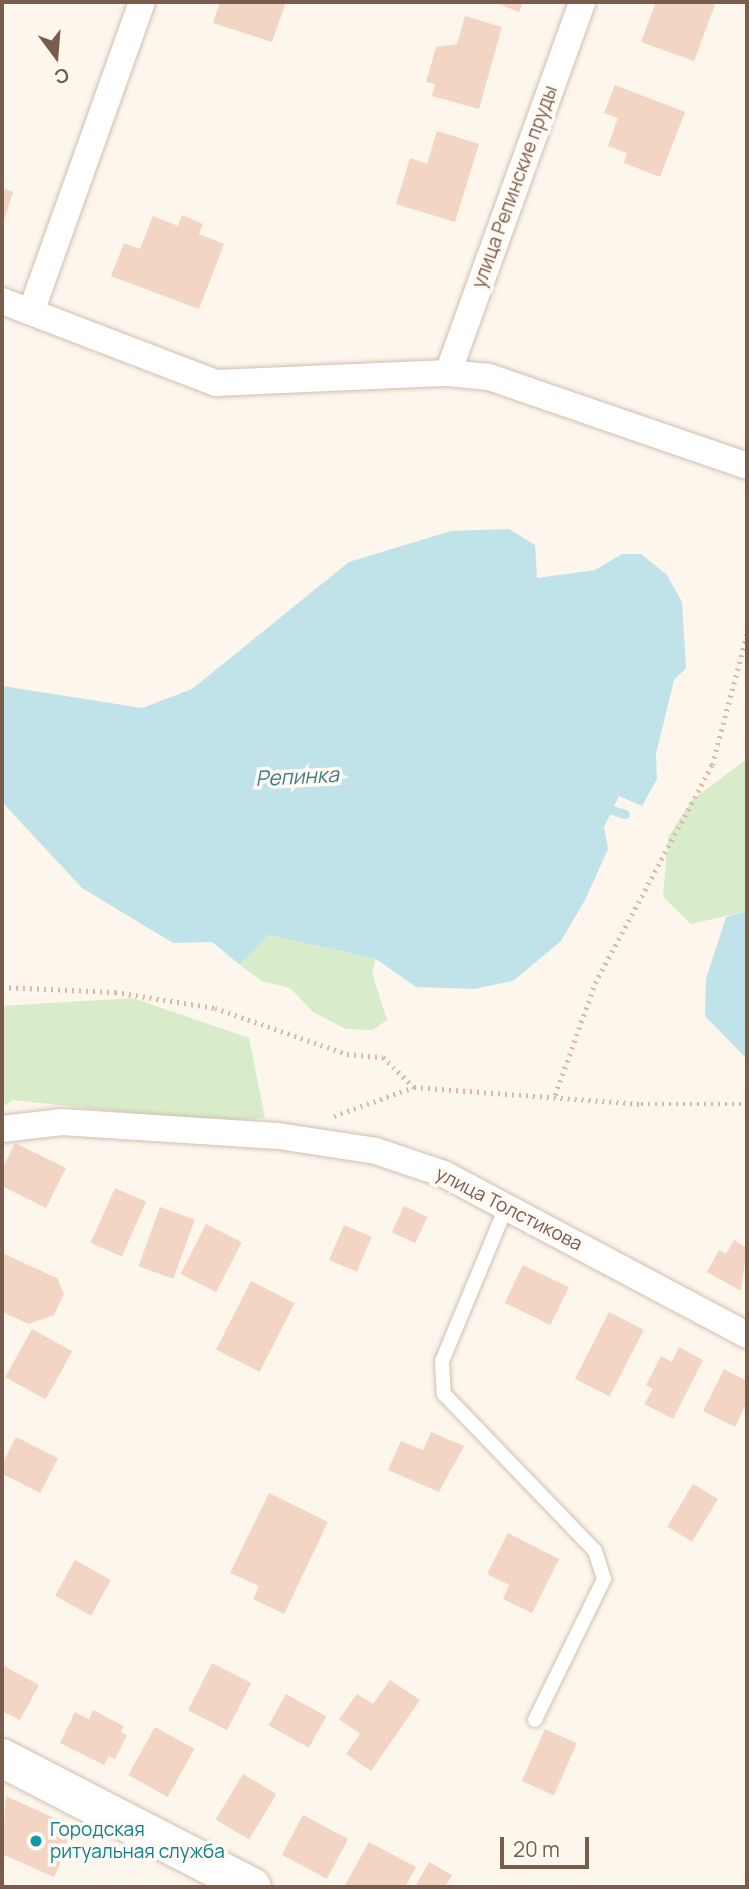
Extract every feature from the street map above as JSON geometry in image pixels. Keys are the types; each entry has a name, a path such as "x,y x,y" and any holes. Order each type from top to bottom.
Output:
{"street":[{"path":"31,312 142,2"},
{"name":"улица Репинские пруды","path":"448,373 582,2"},
{"path":"2,301 216,383 448,373 489,377 747,466"},
{"name":"улица Толстикова","path":"2,1129 31,1121 278,1136 376,1151 444,1174 508,1205 747,1335"},
{"path":"2,1758 252,1887"}],"lane":[{"path":"508,1205 442,1361 444,1394 595,1551 604,1579 535,1720"}],"path":[{"path":"555,1095 595,983 712,765 747,634"},
{"path":"2,987 115,992 215,1008 347,1054 383,1057 414,1087"},
{"path":"327,1118 414,1087 555,1095 641,1104 747,1104"}],"green space":[{"path":"747,759 747,911 691,924 663,897 668,837 692,800"},
{"path":"267,935 376,959 372,973 387,1020 373,1030 346,1029 313,1012 290,988 262,981 240,965"},
{"path":"133,998 249,1038 265,1118 213,1122 13,1100 2,1107 2,1006"}],"water":[{"path":"509,529 535,545 537,578 595,570 622,554 641,554 667,575 682,602 686,668 674,680 656,754 657,779 642,806 619,796 604,827 608,849 585,900 561,941 513,981 474,989 416,987 376,959 268,935 240,965 212,942 173,943 82,888 2,802 2,686 142,708 192,689 349,562 451,531"},
{"path":"747,911 747,1059 705,1016 706,979 726,917"}],"building":[{"path":"220,2 286,2 272,42 213,23"},
{"path":"494,2 523,2 519,12"},
{"path":"656,2 716,2 694,61 641,42"},
{"path":"465,16 502,27 479,109 432,96 435,84 426,82 436,47 457,44"},
{"path":"615,85 685,112 660,177 624,163 627,153 608,146 618,118 604,113"},
{"path":"437,131 479,144 455,222 396,204 410,158 427,164"},
{"path":"2,188 13,192 2,226"},
{"path":"182,215 203,224 199,234 224,244 199,309 111,276 124,243 140,249 153,216 178,226"},
{"path":"15,1143 66,1168 46,1208 2,1186 2,1169"},
{"path":"115,1188 146,1202 122,1257 91,1243"},
{"path":"404,1206 428,1217 415,1243 392,1232"},
{"path":"160,1207 195,1220 173,1279 138,1266"},
{"path":"206,1224 242,1242 216,1292 181,1274"},
{"path":"344,1225 372,1237 357,1272 329,1260"},
{"path":"734,1240 747,1248 741,1291 707,1272 719,1250 726,1254"},
{"path":"2,1253 57,1278 64,1294 54,1315 29,1324 2,1312"},
{"path":"523,1265 569,1287 550,1325 505,1303"},
{"path":"251,1281 295,1303 260,1372 216,1350"},
{"path":"609,1312 644,1330 610,1397 575,1379"},
{"path":"32,1329 72,1351 46,1399 5,1377"},
{"path":"679,1347 703,1360 673,1419 644,1404 653,1389 646,1385 661,1356 672,1362"},
{"path":"724,1369 747,1381 747,1402 735,1427 703,1411"},
{"path":"431,1432 464,1446 439,1492 388,1470 401,1441 423,1450"},
{"path":"16,1437 58,1458 40,1493 2,1474 2,1464"},
{"path":"693,1484 718,1499 692,1542 667,1527"},
{"path":"269,1493 328,1522 284,1614 253,1599 259,1586 230,1573"},
{"path":"508,1533 559,1559 532,1613 503,1599 509,1585 487,1574"},
{"path":"75,1560 111,1580 91,1616 55,1596"},
{"path":"212,1663 251,1683 227,1730 188,1710"},
{"path":"2,1665 39,1685 20,1720 2,1711"},
{"path":"390,1680 420,1700 371,1771 346,1754 360,1734 339,1719 357,1694 373,1704"},
{"path":"286,1694 326,1716 309,1748 269,1725"},
{"path":"93,1710 124,1726 121,1732 127,1735 115,1759 109,1756 104,1765 60,1743 75,1712 89,1719"},
{"path":"155,1727 194,1749 168,1797 128,1775"},
{"path":"545,1729 577,1743 554,1795 522,1781"},
{"path":"243,1774 276,1794 249,1840 216,1819"},
{"name":"Городская ритуальная служба","path":"6,1796 76,1828 54,1877 2,1854"},
{"path":"303,1815 348,1839 327,1879 282,1855"},
{"path":"369,1842 416,1867 405,1887 344,1887"},
{"path":"429,1862 452,1875 445,1887 415,1887"}],"waterway":[{"name":"Репинка","path":"603,807 625,814"}],"place":[{"name":"Городская ритуальная служба","path":"36,1841"}]}
